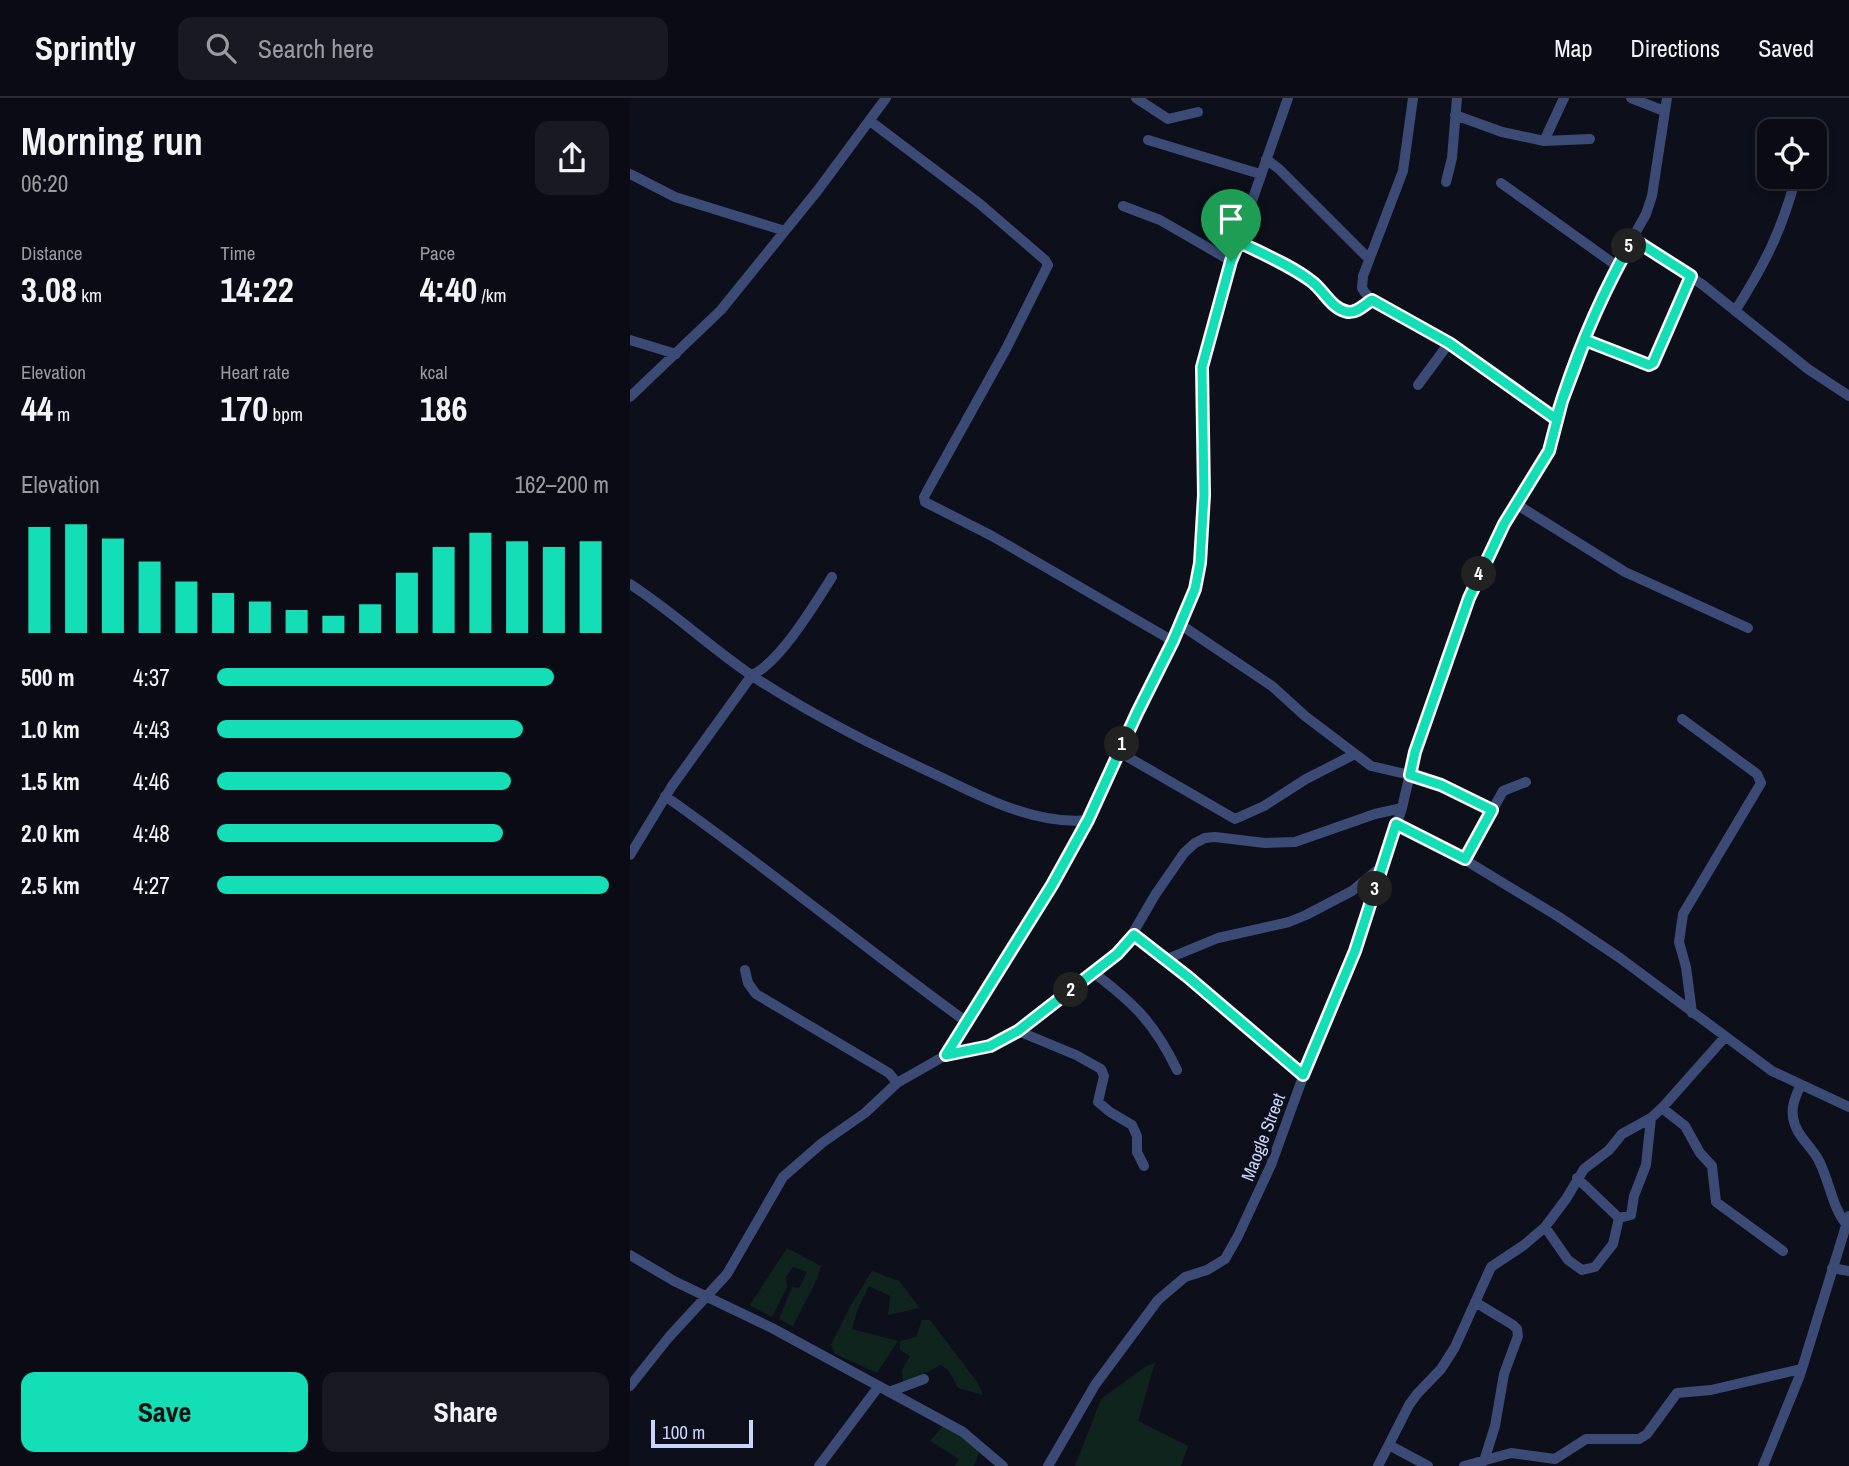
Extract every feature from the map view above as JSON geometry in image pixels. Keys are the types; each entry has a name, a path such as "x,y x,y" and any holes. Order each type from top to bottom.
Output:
{"street":[{"path":"630,397 721,310 785,232 886,98"},
{"path":"1136,98 1168,119 1198,112"},
{"path":"946,1055 968,1023 1088,820 1181,625 1195,589 1200,563 1205,452 1202,367 1231,261 1288,98"},
{"path":"1413,98 1403,171 1363,276 1362,288 1372,300 1449,343 1556,419"},
{"path":"1446,182 1452,158 1457,98"},
{"path":"1544,141 1564,98"},
{"path":"1631,98 1664,111"},
{"name":"Maogle Street","path":"1048,1466 1095,1385 1158,1300 1174,1283 1218,1265 1229,1253 1271,1165 1303,1075 1355,951 1402,808 1415,752 1469,598 1516,504 1549,451 1556,419 1585,340 1617,266 1633,239 1652,196 1667,98"},
{"path":"1455,114 1502,131 1544,141 1590,139"},
{"path":"870,121 980,204 1048,265 1006,349 924,497 925,502 992,536 1173,641"},
{"path":"1148,140 1260,174"},
{"path":"1266,159 1369,259"},
{"path":"630,174 675,197 785,232"},
{"path":"1501,183 1617,266"},
{"path":"1735,311 1770,254 1793,189"},
{"path":"1123,206 1160,220 1231,261"},
{"path":"1633,239 1691,276 1808,369 1849,396"},
{"path":"1239,242 1310,279 1335,306 1347,312 1355,311 1372,300"},
{"path":"1585,340 1649,365 1653,363 1691,276"},
{"path":"630,340 676,354"},
{"path":"1418,385 1449,343"},
{"path":"1516,504 1625,572 1748,628"},
{"path":"630,855 665,796 752,675 766,666 795,631 832,577"},
{"path":"630,584 752,675 824,720 973,792 1014,808 1059,822 1088,820"},
{"path":"1181,625 1272,686 1306,716 1377,769 1410,775 1441,785 1492,810"},
{"path":"1682,719 1757,774 1761,783 1683,914 1679,942 1686,967 1692,1013"},
{"path":"1119,752 1235,819 1264,806 1306,779 1355,754"},
{"path":"1465,859 1503,791 1525,782"},
{"path":"665,796 968,1023"},
{"path":"630,1386 733,1264 783,1177 795,1164 865,1113 897,1083 946,1055 990,1046 1018,1031 1094,973 1134,935 1155,895 1184,853 1195,843 1205,838 1265,843 1295,842 1376,814 1402,808"},
{"path":"1396,824 1465,859 1576,929 1620,958 1772,1071 1849,1107"},
{"path":"1167,960 1218,938 1289,922 1306,915 1352,891 1382,866"},
{"path":"1134,935 1303,1075"},
{"path":"745,970 748,983 756,994 889,1073 897,1083"},
{"path":"1094,973 1139,1010 1164,1044 1177,1070"},
{"path":"1018,1031 1101,1069 1104,1076 1098,1102 1132,1125 1137,1136 1137,1152 1144,1166"},
{"path":"1378,1466 1417,1394 1441,1369 1455,1347 1491,1267 1545,1227 1584,1169 1609,1150 1627,1129 1651,1118 1662,1108 1725,1037"},
{"path":"1763,1466 1801,1369 1848,1220 1834,1206 1826,1176 1794,1126 1792,1113 1800,1086"},
{"path":"1662,1108 1685,1126 1700,1153 1712,1166 1716,1202 1783,1251"},
{"path":"1619,1218 1631,1215 1634,1196 1644,1175 1651,1118"},
{"path":"1545,1227 1568,1260 1587,1270 1595,1267 1613,1244 1619,1218 1577,1178"},
{"path":"630,1255 674,1281 762,1323 963,1432 1003,1466"},
{"path":"1832,1268 1849,1271"},
{"path":"1475,1302 1513,1325 1518,1336 1504,1374 1496,1426 1484,1461"},
{"path":"1464,1466 1511,1454 1555,1459 1586,1439 1639,1439 1647,1434 1676,1393 1711,1390 1801,1369"},
{"path":"819,1466 884,1389 924,1379"},
{"path":"1388,1445 1428,1466"}],"green space":[{"path":"787,1248 821,1266 793,1326 779,1319 792,1287 799,1288 807,1272 793,1267 786,1277 787,1287 772,1317 750,1305"},
{"path":"872,1271 899,1281 920,1308 888,1315 890,1296 869,1286 852,1329 898,1341 877,1373 835,1354 831,1345"},
{"path":"922,1320 930,1320 978,1383 983,1395 958,1388 949,1371 941,1365 903,1384 902,1370 910,1356 900,1350 900,1341 916,1337"},
{"path":"1155,1363 1138,1421 1188,1446 1181,1466 1075,1466 1101,1399 1146,1366"},
{"path":"946,1422 982,1445 974,1466 955,1466 959,1459 930,1441"}],"route":[{"path":"1231,261 1202,367 1204,495 1200,563 1195,589 1181,625 1088,820 1052,885 946,1055 990,1046 1005,1040 1117,954 1134,935 1234,1015 1303,1075 1355,951 1396,824 1465,859 1492,810 1441,785 1410,775 1415,752 1469,598 1504,524 1549,451 1556,419 1562,401 1585,340 1612,350 1649,365 1653,363 1691,276 1633,239 1605,292 1595,316 1572,374 1562,401 1556,419 1449,343 1372,300 1355,311 1347,312 1335,306 1310,279 1239,242 1231,261"}]}
